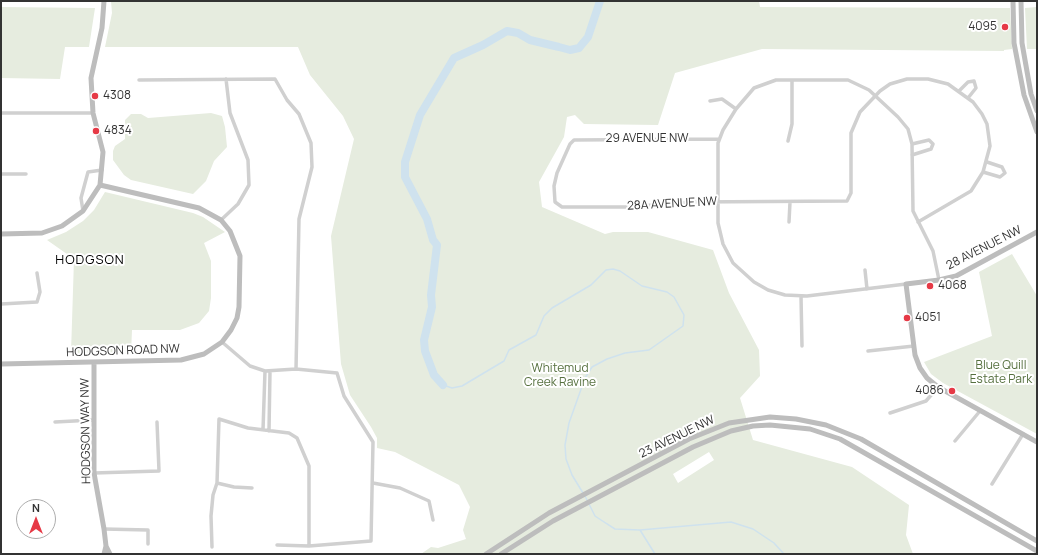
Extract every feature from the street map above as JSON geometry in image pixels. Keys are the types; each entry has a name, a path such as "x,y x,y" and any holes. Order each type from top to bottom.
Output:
{"main road":[{"path":"1,234 42,233 62,226 83,211 100,185 102,170 101,142 93,113 92,72 104,16 104,1"},
{"path":"1013,1 1014,43 1024,95 1037,132"},
{"path":"1021,1 1022,43 1031,94 1037,111"},
{"name":"HODGSON ROAD NW","path":"1,364 181,360 204,354 222,342 237,318 240,301 240,256 236,242 230,231 221,220 199,208 100,185"},
{"name":"28 AVENUE NW","path":"906,284 939,280 967,271 1037,232"},
{"path":"906,284 914,346 920,368 927,378 938,387 1037,442"},
{"name":"HODGSON WAY NW","path":"94,362 94,473 106,546 110,554"},
{"name":"23 AVENUE NW","path":"486,554 531,524 568,503 709,430 729,423 751,419 783,417 826,424 861,439 1037,541"},
{"name":"23 AVENUE NW","path":"501,554 534,532 571,511 693,447 725,433 753,426 776,425 796,427 823,433 846,442 1037,551"},
{"name":"HODGSON WAY NW","path":"104,554 106,546"}],"street":[{"path":"221,220 238,204 248,185 248,160 230,114 226,79"},
{"path":"139,80 275,79 287,100 299,114 312,143 312,167 299,220 296,370"},
{"path":"876,95 890,84 907,79 938,80 959,91 968,98 979,109 987,124 990,141 987,162 977,183 968,194 918,222"},
{"path":"788,141 792,124 792,80"},
{"path":"719,139 736,109 747,94 758,86 772,81 792,80 848,80 864,86 876,95 905,124 912,144 912,207 933,251 939,280"},
{"path":"959,91 968,82 974,81 976,88 968,98"},
{"name":"28A AVENUE NW","path":"556,204 562,207 627,207 687,202 841,202 849,200 851,193 852,129 860,112 876,95"},
{"path":"710,101 722,99 736,109"},
{"path":"1,113 93,113"},
{"name":"29 AVENUE NW","path":"556,204 554,198 555,178 570,144 574,140 719,139"},
{"name":"28 AVENUE NW","path":"719,139 717,202 721,237 729,257 742,273 768,290 785,295 801,296 906,284"},
{"path":"912,144 929,140 933,144 931,149 912,155"},
{"path":"983,172 1000,177 1005,173 1002,167 987,162"},
{"path":"83,211 81,198 88,172 102,170"},
{"path":"1,174 26,174"},
{"path":"790,202 790,222"},
{"path":"865,270 867,289"},
{"path":"1,304 37,302 40,292 37,273"},
{"path":"801,296 802,346"},
{"path":"222,342 250,366 264,371 296,370 337,373 344,396 373,442 371,542 309,546 277,545"},
{"path":"868,351 914,346"},
{"path":"263,430 264,371"},
{"path":"269,430 270,371"},
{"path":"890,413 926,401 938,387"},
{"path":"955,441 980,411"},
{"path":"212,547 211,516 213,495 217,483 219,419 248,428 289,433 297,438 310,466 309,546"},
{"path":"56,422 93,420"},
{"path":"94,473 158,471 157,422"},
{"path":"992,484 1023,434"},
{"path":"217,483 234,487 252,488"},
{"path":"373,483 400,488 429,501 433,520"},
{"path":"104,529 148,530 148,544"}],"green space":[{"name":"Whitemud Creek Ravine","path":"111,1 759,1 760,7 1010,8 1012,49 1004,51 762,49 675,73 658,125 584,124 575,115 567,117 564,137 539,182 542,207 605,234 613,232 648,232 713,250 729,293 759,350 760,376 740,398 753,440 852,467 909,505 906,535 913,554 421,554 431,547 438,548 466,539 463,530 470,507 459,485 395,452 377,448 377,438 350,395 341,364 331,236 354,139 343,116 310,75 298,47 105,47 112,13","holes":["709,452 714,460 678,483 673,474"]},
{"path":"1,7 95,8 89,47 65,47 60,79 1,78"},
{"path":"1037,7 1037,49 1027,49 1025,8"},
{"path":"211,113 222,116 225,127 227,147 214,161 206,181 193,194 131,180 124,175 113,160 113,151 115,146 125,139 125,120 131,114 141,114 148,118"},
{"path":"105,192 193,213 203,217 225,232 204,243 211,261 211,298 209,311 199,323 180,330 132,330 131,354 71,353 74,259 47,240 66,232 83,221 94,210"},
{"name":"Blue Quill Estate Park","path":"1012,254 1037,296 1037,434 943,383 931,374 924,362 992,336 979,272"}],"waterway":[{"path":"443,385 434,375 425,351 424,340 432,307 431,295 437,245 433,240 427,219 405,177 405,162 420,115 454,58 483,45 507,31 518,33 530,40 570,50 579,48 588,37 600,1"},
{"path":"443,385 452,388 462,386 504,361 509,350 536,335 544,316 552,308 591,285 606,270 613,269 620,271 642,286 667,292 674,297 684,315 683,326 649,350 625,353 607,359 592,367 585,378 569,423 565,445 566,459 572,475 583,493"},
{"path":"585,496 595,516 615,529 640,530 655,554"},
{"path":"640,530 731,522 753,529 774,543 784,554"}],"place":[{"name":"4095","path":"1005,27"},
{"name":"4308","path":"95,96"},
{"name":"4834","path":"96,131"},
{"name":"4068","path":"930,286"},
{"name":"4051","path":"907,318"},
{"name":"4086","path":"952,391"}],"district":[{"name":"HODGSON","path":"90,260"}]}
